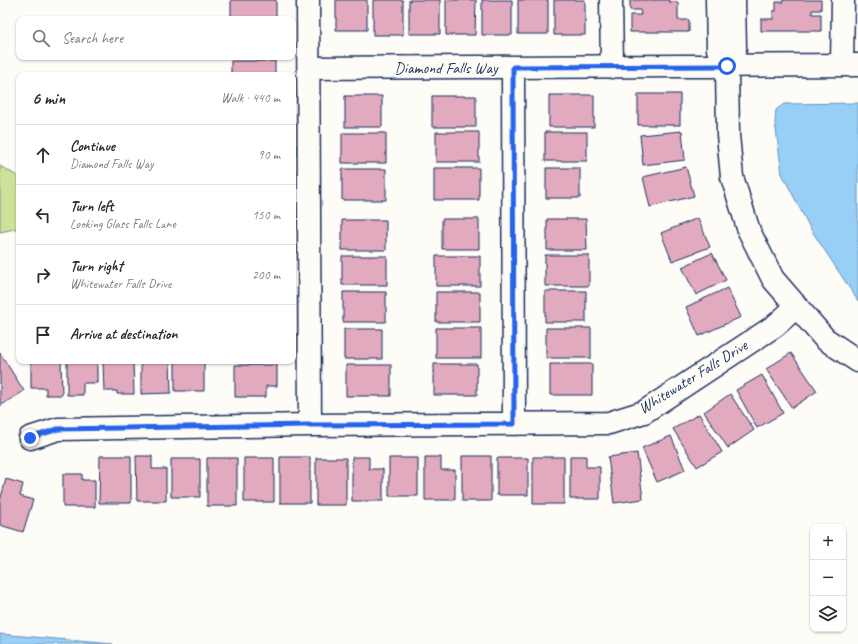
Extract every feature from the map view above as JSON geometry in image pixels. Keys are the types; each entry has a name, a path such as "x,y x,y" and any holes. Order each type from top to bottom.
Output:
{"street":[{"path":"308,0 310,425"},
{"path":"611,0 612,67"},
{"path":"717,0 718,49 727,66"},
{"path":"734,0 735,49 727,66 728,135 732,177 749,231 773,279 825,339 858,361"},
{"path":"843,0 850,65"},
{"name":"Diamond Falls Way","path":"309,68 850,65"},
{"path":"513,67 514,424"},
{"name":"Whitewater Falls Drive","path":"30,438 58,429 310,425 609,423 644,412 776,324 796,306"}],"green space":[{"path":"0,166 16,175 16,229 0,232"}],"water":[{"path":"858,103 858,301 810,228 782,174 775,122 776,110 784,104"},
{"path":"0,634 113,644 0,644"}],"building":[{"path":"231,0 276,0 276,16 231,16"},
{"path":"336,0 367,0 367,30 336,30"},
{"path":"373,0 403,0 403,35 373,35"},
{"path":"409,0 440,0 440,34 409,34"},
{"path":"446,0 476,0 475,35 446,35"},
{"path":"482,0 512,0 512,35 482,35"},
{"path":"518,0 548,0 548,34 518,34"},
{"path":"554,0 585,0 585,35 554,35"},
{"path":"630,0 669,0 669,2 678,2 678,20 689,20 689,32 630,32 630,15 641,15 640,10 630,10"},
{"path":"783,0 821,0 821,10 812,10 812,14 821,14 821,31 761,31 761,19 773,19 773,11 776,11 776,2 783,2"},
{"path":"231,61 275,61 275,72 231,72"},
{"path":"638,94 680,94 680,125 638,125"},
{"path":"549,95 594,95 594,127 549,127"},
{"path":"345,96 382,96 382,127 345,127"},
{"path":"432,96 476,96 476,127 432,127"},
{"path":"682,131 685,160 643,165 640,135"},
{"path":"436,132 479,132 479,162 436,162"},
{"path":"545,132 587,132 587,161 545,161"},
{"path":"342,133 386,133 386,163 342,163"},
{"path":"686,167 694,196 650,207 643,177"},
{"path":"434,168 479,168 479,200 434,200"},
{"path":"546,168 580,168 580,198 546,198"},
{"path":"342,169 386,169 386,200 342,200"},
{"path":"698,218 710,247 672,261 661,233"},
{"path":"442,219 479,219 479,249 442,249"},
{"path":"547,219 586,219 587,250 547,250"},
{"path":"342,220 386,220 386,250 342,250"},
{"path":"712,253 726,280 696,295 682,267"},
{"path":"545,255 589,255 589,286 545,286"},
{"path":"342,256 387,256 387,285 342,285"},
{"path":"436,256 480,256 480,286 436,286"},
{"path":"727,288 741,317 699,336 686,307"},
{"path":"545,291 586,291 586,322 545,322"},
{"path":"343,292 386,292 386,322 343,322"},
{"path":"436,292 480,292 480,322 436,322"},
{"path":"436,328 481,328 481,358 436,358"},
{"path":"546,328 591,328 591,358 546,358"},
{"path":"344,329 382,329 382,359 344,359"},
{"path":"0,353 24,391 0,406"},
{"path":"791,353 817,391 792,408 766,369"},
{"path":"31,364 61,364 62,395 46,395 46,388 31,388"},
{"path":"67,364 97,364 97,383 83,383 83,395 67,395"},
{"path":"103,364 133,364 134,394 117,394 117,391 104,391"},
{"path":"141,364 170,364 171,393 141,394"},
{"path":"175,364 204,364 204,391 175,391"},
{"path":"434,364 477,364 477,395 434,395"},
{"path":"550,364 592,364 592,395 550,395"},
{"path":"235,365 277,365 277,386 266,386 266,397 235,397"},
{"path":"346,365 391,365 391,396 346,396"},
{"path":"762,375 783,413 757,428 736,390"},
{"path":"730,394 754,430 728,448 704,412"},
{"path":"699,414 722,452 697,467 673,429"},
{"path":"671,436 685,470 657,482 642,448"},
{"path":"637,453 643,499 614,503 608,457"},
{"path":"100,456 131,456 131,503 99,503"},
{"path":"136,456 152,456 152,469 166,469 166,501 137,501"},
{"path":"462,456 491,456 491,501 462,501"},
{"path":"570,456 586,456 586,467 600,467 600,499 570,499"},
{"path":"280,457 310,457 310,503 280,503"},
{"path":"352,457 369,457 369,469 383,469 383,501 352,501"},
{"path":"425,457 441,457 441,470 455,470 455,500 425,500"},
{"path":"533,457 564,457 564,504 533,504"},
{"path":"207,458 237,458 237,506 207,506"},
{"path":"244,458 274,458 274,502 244,502"},
{"path":"316,458 346,458 346,505 316,505"},
{"path":"389,458 418,458 418,496 389,496"},
{"path":"497,458 528,458 528,495 497,495"},
{"path":"171,459 200,459 200,497 171,497"},
{"path":"63,474 82,474 82,480 95,480 95,507 63,507"},
{"path":"6,479 23,484 20,496 33,500 23,532 0,525 0,501"}],"route":[{"path":"30,438 58,429 310,425 514,424 513,67 727,66"}]}
